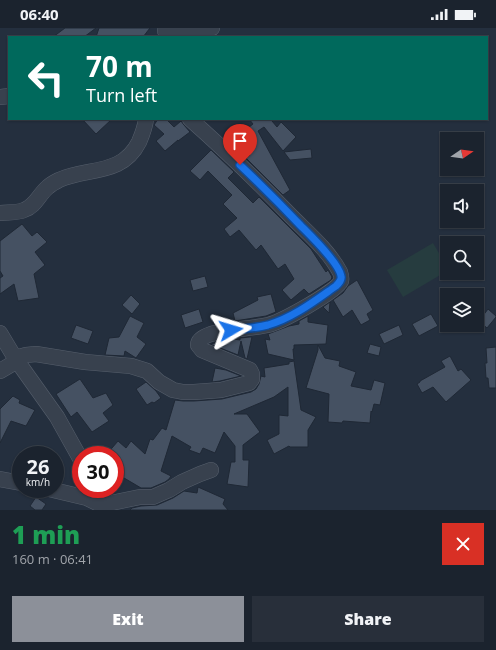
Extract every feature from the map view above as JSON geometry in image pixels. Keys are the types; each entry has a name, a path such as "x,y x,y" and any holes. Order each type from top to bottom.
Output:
{"street":[{"path":"165,32 199,31 212,28"},
{"path":"0,213 23,211 29,208 48,187 59,180 108,168 123,161 136,146 145,127 146,120"},
{"path":"0,371 16,359 26,355 36,354 85,362 140,368 147,371 159,382 173,390 183,392 221,390 242,385 249,383 252,379 250,370 202,350 198,345 198,342 211,334 269,324 280,320 312,303 340,282 340,272 326,251 191,120"},
{"path":"0,333 16,359 57,417 73,446"},
{"path":"93,498 103,507 140,497 153,497 182,482 211,470"},
{"path":"0,479 12,481"}],"green space":[{"path":"433,243 440,255 440,275 403,297 387,270"}],"building":[{"path":"65,28 96,28 85,36 54,36"},
{"path":"99,28 150,28 144,36 96,36"},
{"path":"83,120 111,120 96,134"},
{"path":"157,120 167,120 174,127 181,121 190,132 165,151 156,141 164,134 154,125"},
{"path":"250,120 274,120 272,121 277,127 281,122 296,137 283,151 264,127 258,131 290,190 283,195 246,158 250,155 235,138 253,124"},
{"path":"311,149 312,158 290,160 284,152"},
{"path":"211,150 234,172 228,178 253,203 259,197 311,249 326,272 328,270 332,277 331,280 309,294 304,289 291,300 282,290 294,279 285,264 278,269 261,245 256,250 239,230 230,237 224,229 237,218 223,204 232,195 208,171 200,180 190,171"},
{"path":"22,224 32,236 37,232 47,242 35,252 45,265 34,274 39,298 18,301 14,284 0,294 0,278 3,276 0,271 0,241"},
{"path":"205,276 208,287 193,291 190,280"},
{"path":"357,280 373,310 367,314 370,320 361,325 352,310 343,317 333,300"},
{"path":"271,294 276,312 266,316 235,321 233,313 258,300 257,297"},
{"path":"131,295 140,304 132,314 122,305"},
{"path":"330,302 329,313 323,307"},
{"path":"199,309 203,322 185,328 181,315"},
{"path":"488,309 496,316 487,328 484,325 484,314"},
{"path":"431,314 438,326 419,336 412,324"},
{"path":"130,316 144,323 137,337 146,344 136,358 125,351 124,356 105,355 109,338 119,337"},
{"path":"308,316 308,322 328,325 326,344 294,345 294,360 268,354 265,339 270,340 268,334 299,324 299,321"},
{"path":"76,325 93,331 88,344 71,338"},
{"path":"399,325 403,335 384,344 379,334"},
{"path":"252,337 247,359 245,358 241,341 238,355 210,344 233,339 240,340 240,338"},
{"path":"370,344 381,347 379,356 367,353"},
{"path":"318,345 325,358 340,361 339,366 356,372 351,386 371,390 374,380 385,383 380,405 374,404 372,412 371,411 370,423 343,421 342,423 328,422 329,394 306,388 318,350"},
{"path":"496,347 496,388 489,388 488,378 486,378 486,348"},
{"path":"450,356 458,371 461,369 471,380 446,402 433,387 422,393 417,384 445,367 441,361"},
{"path":"294,361 301,410 316,417 308,430 308,447 289,446 274,454 267,440 279,434 279,415 288,416 288,387 274,397 234,414 247,414 260,432 243,445 243,460 249,460 248,487 227,484 231,462 235,462 235,446 224,432 215,453 203,448 200,454 189,450 191,447 172,436 161,471 171,476 165,482 151,488 141,488 124,478 124,446 126,448 131,441 145,454 150,439 153,440 162,428 166,430 175,400 194,401 222,399 251,392 256,389 261,376 265,377 264,368 289,364 289,362"},
{"path":"215,368 226,370 241,376 212,382"},
{"path":"80,379 93,398 106,393 113,405 103,413 109,421 92,432 77,412 71,417 56,394"},
{"path":"146,382 161,398 154,403 152,402 147,405 136,389"},
{"path":"13,396 20,400 19,403 35,410 26,426 11,421 0,443 0,409"},
{"path":"118,441 124,446 114,446"},
{"path":"198,487 225,499 223,504 228,510 130,510 141,506 157,505 184,491 197,493"},
{"path":"35,498 46,504 42,510 35,510 30,506"}],"route":[{"path":"231,330 269,324 280,320 303,308 336,286 340,282 341,278 339,270 326,251 240,165"}]}
